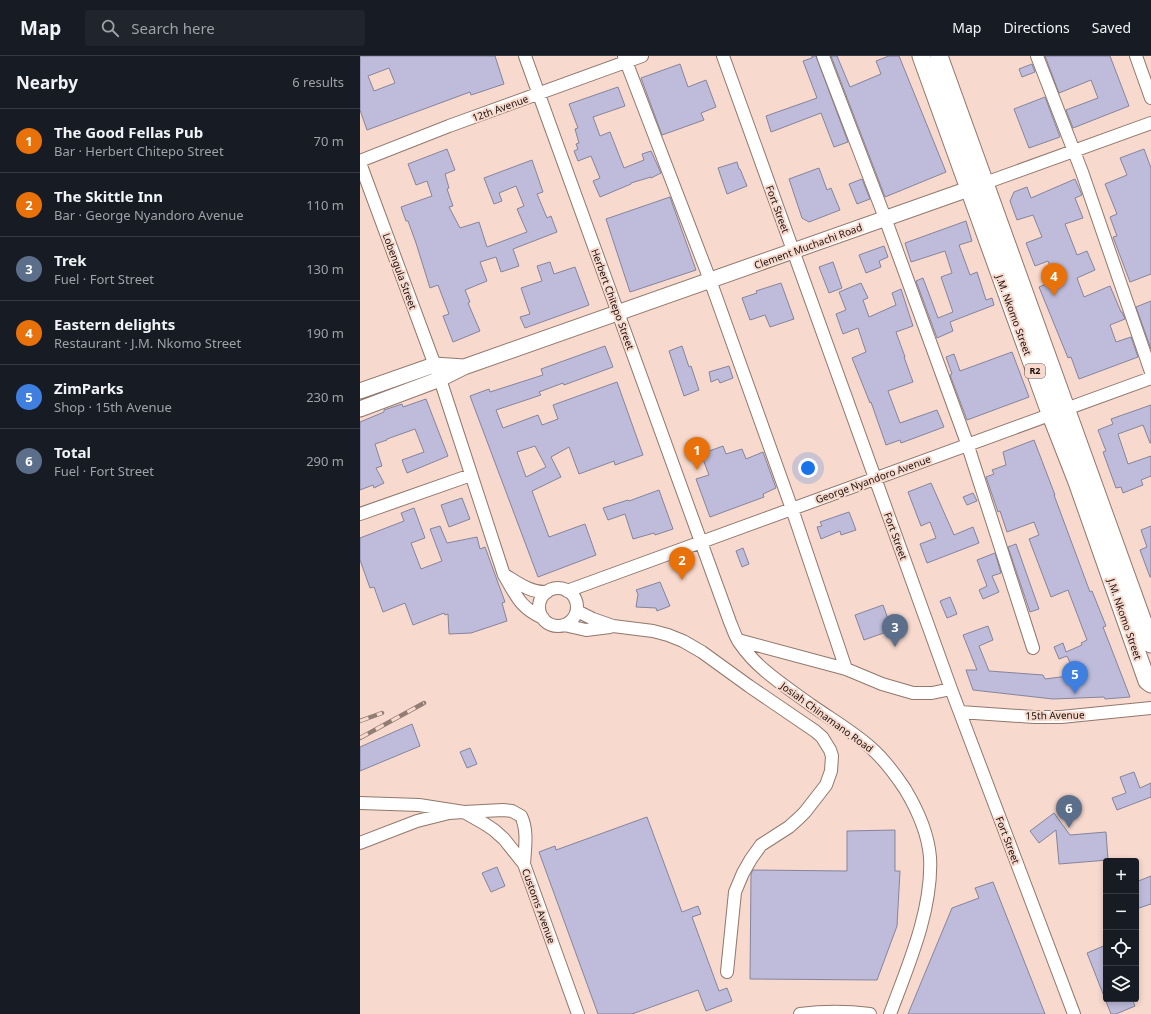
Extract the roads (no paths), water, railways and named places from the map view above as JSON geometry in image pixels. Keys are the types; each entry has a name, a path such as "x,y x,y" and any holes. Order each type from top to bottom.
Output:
{"highway":[{"name":"J.M. Nkomo Street","path":"921,56 969,188 1151,644"},
{"name":"J.M. Nkomo Street","path":"939,56 985,183 1058,412 1079,489 1147,681 1151,684"}],"main road":[{"name":"Clement Muchachi Road","path":"360,409 440,380 464,367 985,183"},
{"name":"Clement Muchachi Road","path":"360,391 434,365 464,367"}],"street":[{"name":"Herbert Chitepo Street","path":"525,56 701,542"},
{"name":"12th Avenue","path":"360,162 449,126 538,94 625,59 642,56"},
{"name":"Fort Street","path":"723,56 951,689 1074,1014"},
{"path":"823,56 885,218 967,445 1033,648"},
{"path":"1038,56 1074,151 1151,372"},
{"path":"1136,56 1151,98"},
{"path":"625,59 710,280 792,509 846,669"},
{"name":"Clement Muchachi Road","path":"985,183 1151,123"},
{"name":"Lobengula Street","path":"360,162 440,380 504,575 518,600 528,610 543,618"},
{"name":"George Nyandoro Avenue","path":"567,591 1151,378"},
{"path":"360,514 471,475"},
{"name":"Josiah Chinamano Road","path":"701,542 730,622 738,640 751,658 766,673 871,748 887,764 913,802 928,843 930,855 929,889 914,950 890,1014"},
{"path":"504,575 540,593 557,589 567,591 572,594 577,608 575,617 570,622 564,625 556,626 548,624 543,618 540,604 547,592"},
{"name":"George Nyandoro Avenue","path":"577,608 587,589 596,581"},
{"path":"577,608 601,623 653,631 683,641 702,652 815,731 822,737 830,750 832,756 831,771 826,785 800,818 761,845 738,882 735,892 727,972"},
{"path":"564,625 586,630 613,626"},
{"path":"738,640 846,669 882,684 913,694 932,694 951,689"},
{"name":"15th Avenue","path":"960,712 1034,717 1061,717 1151,708"},
{"path":"360,803 419,805 464,812"},
{"path":"360,843 417,820 449,813 503,810 512,811 521,816 524,824 524,864"},
{"name":"Customs Avenue","path":"464,812 494,830 504,839 524,864 578,1014"},
{"path":"800,1014 813,1012 870,1014"}],"railway":[{"path":"360,738 424,703"},
{"path":"360,721 382,713"}],"place":[{"name":"Eastern delights","path":"1054,296"},
{"name":"The Good Fellas Pub","path":"697,470"},
{"name":"The Skittle Inn","path":"682,580"},
{"name":"Trek","path":"895,647"},
{"name":"ZimParks","path":"1075,694"},
{"name":"Total","path":"1069,828"}]}
